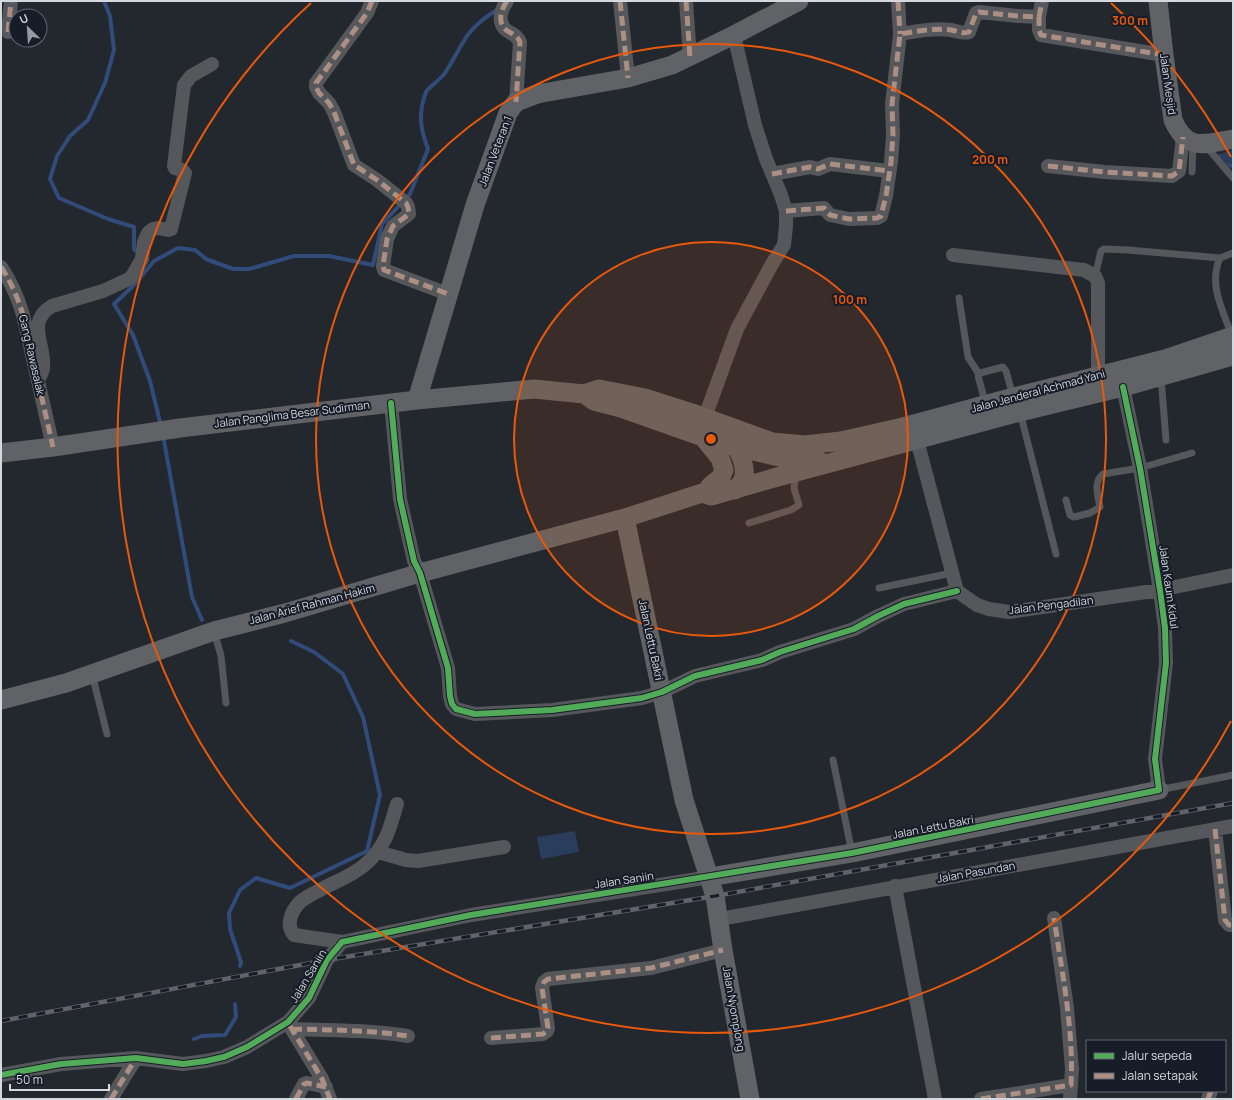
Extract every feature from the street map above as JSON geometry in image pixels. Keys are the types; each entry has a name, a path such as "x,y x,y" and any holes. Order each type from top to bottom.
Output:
{"main road":[{"name":"Jalan Veteran 1","path":"417,400 475,205 508,113 516,102 538,94 628,78 663,68 734,35 799,1"},
{"name":"Jalan Mesjid","path":"1158,1 1173,120 1197,142"},
{"path":"1197,142 1233,133"},
{"path":"1197,142 1233,139"},
{"name":"Jalan Jenderal Achmad Yani","path":"845,449 903,427 960,420 1017,404 1098,376 1165,359 1233,336"},
{"name":"Jalan Jenderal Achmad Yani","path":"845,449 917,440 960,420 986,405 1017,404 1123,388 1233,356"},
{"name":"Jalan Panglima Besar Sudirman","path":"1,453 53,447 180,428 417,400 534,389 584,394 599,389 645,398 772,442 845,449"},
{"name":"Jalan Panglima Besar Sudirman","path":"584,394 594,401 621,408 736,447 792,474 837,460 845,449"},
{"path":"712,420 727,432 736,447 741,459 739,483"},
{"path":"704,437 720,458 724,470 721,477 706,490"},
{"name":"Jalan Arief Rahman Hakim","path":"1,700 92,674 214,631 300,609 420,573 625,518 706,490 792,474"},
{"name":"Jalan Lettu Bakri","path":"625,518 684,800 710,877 720,919"},
{"name":"Jalan Lettu Bakri","path":"710,877 936,837 1159,790"},
{"name":"Jalan Nyomplong","path":"720,919 723,950 750,1099"}],"street":[{"path":"372,1 367,13 316,83 316,87 319,93 329,103 334,112 354,165 377,180 406,203 408,207 409,214 393,226 387,239 383,266 384,270 448,294"},
{"path":"507,1 502,8 502,22 506,29 518,38 520,42 516,102"},
{"path":"620,1 628,78"},
{"path":"686,1 690,56"},
{"path":"786,211 824,208 830,215 849,219 880,218 886,196 890,171 893,135 892,104 900,34 898,1"},
{"path":"1042,1 1039,17 1039,30 1041,34 1164,56"},
{"path":"900,34 929,30 950,30 966,33 969,32 976,13 979,12 1039,17"},
{"path":"712,420 737,329 784,245 786,226 786,211 755,125 734,35"},
{"path":"38,380 43,370 42,351 37,326 39,318 52,306 103,291 132,278 142,259 144,242 148,233 153,229 158,228 168,230 171,228 185,173 174,166 183,91 191,76 212,64"},
{"path":"1048,166 1105,172 1172,176 1179,171 1197,142"},
{"path":"772,174 810,167 818,169 830,164 890,171"},
{"path":"953,256 1084,270 1095,276 1098,283 1098,376"},
{"name":"Gang Rawasalak","path":"1,267 10,280 24,315 53,447"},
{"name":"Jalan Kaum Kidul","path":"1123,388 1140,468 1165,628 1166,663 1155,759 1159,790"},
{"path":"391,403 400,499 414,562 420,573 448,668 452,704 456,709 475,714 552,710 638,698 662,692 695,676 762,660 780,652 854,629 904,604 957,591 917,440"},
{"name":"Jalan Pengadilan","path":"957,591 976,605 989,609 1009,612 1160,590 1233,575"},
{"path":"342,942 294,935 290,928 292,912 300,902 370,861 378,852 388,835 397,804"},
{"name":"Jalan Pasundan","path":"720,919 895,886 1233,826"},
{"path":"1215,829 1225,920 1229,925 1233,925"},
{"path":"378,852 406,860 418,861 504,848"},
{"name":"Jalan Saniin","path":"1,1075 61,1064 136,1058 183,1064 224,1057 290,1026 309,998 327,960 342,942 471,915 710,877"},
{"path":"895,886 935,1099"},
{"path":"981,1099 1070,1092 1072,1069 1067,1008 1054,918"},
{"path":"491,1038 543,1034 547,1032 548,1028 542,988 544,982 548,980 651,968 723,950"},
{"path":"290,1026 386,1032 408,1036"},
{"path":"290,1026 314,1065 328,1093"},
{"path":"111,1099 136,1058"},
{"path":"296,1099 304,1084 307,1083 328,1093"}],"lane":[{"path":"1192,172 1197,142"},
{"path":"1197,142 1233,178"},
{"path":"1095,276 1101,251 1104,249 1220,258 1233,253"},
{"path":"1220,258 1216,266 1215,273 1216,291 1233,336"},
{"path":"959,298 968,357 979,374 978,376 986,405"},
{"path":"979,374 1003,367 1006,371 1017,404 1056,554"},
{"path":"1161,376 1166,440"},
{"path":"1066,500 1070,515 1074,517 1090,513 1100,507 1096,488 1099,477 1103,474 1140,468 1192,453"},
{"path":"750,523 796,507 799,504 792,474"},
{"path":"879,588 952,573"},
{"path":"214,631 222,656 226,703"},
{"path":"92,674 107,734"},
{"path":"833,760 852,853"},
{"name":"Jalan Lettu Bakri","path":"1159,790 1233,775"}],"green space":[{"path":"1233,149 1233,170 1211,158"},
{"path":"575,831 579,852 541,859 537,837"}],"waterway":[{"path":"104,1 110,16 114,50 105,83 88,120 70,136 57,156 50,179 59,198 108,219 134,227 134,249 139,254"},
{"path":"161,426 150,381 133,335 114,304 133,286 154,261 178,248 195,250 206,259 233,269 249,269 294,256 329,256 373,265 382,224 410,194 428,149 423,134 421,121 423,100 426,92 445,73 470,32 482,20 500,8"},
{"path":"163,435 192,597 202,620"},
{"path":"240,966 241,962 230,929 229,913 240,890 256,878 290,888 367,851 380,795 363,717 343,674 314,652 291,641"},
{"path":"194,1039 202,1036 225,1035 236,1017 235,1004"}],"railway":[{"path":"1,1021 327,960 715,896 1233,803"}],"marked path":[{"path":"10,8 11,1"},
{"path":"372,1 367,13 316,83 316,87 319,93 329,103 334,112 354,165 377,180 406,203 408,207 409,214 393,226 387,239 383,266 384,270 448,294"},
{"path":"507,1 501,16 503,27 516,36 520,42 516,102"},
{"path":"620,1 628,78"},
{"path":"686,1 690,57"},
{"path":"898,1 900,34"},
{"path":"1039,17 1042,1"},
{"path":"786,211 824,208 830,215 849,219 877,218 881,216 886,196 891,162 893,135 892,104 900,34 938,29 967,33 969,32 976,13 979,12 1039,17 1039,30 1041,35 1164,55"},
{"path":"1048,166 1105,172 1172,176 1179,171 1183,137"},
{"path":"772,174 810,167 818,169 830,164 889,171"},
{"path":"1,267 14,290 23,315 53,447"},
{"path":"1215,829 1225,920 1229,925 1233,925"},
{"path":"981,1099 1071,1085 1071,1043 1069,1022 1054,918"},
{"path":"491,1038 543,1034 547,1031 548,1028 542,988 544,982 548,979 651,968 723,950"},
{"path":"290,1026 322,1079 330,1099"},
{"path":"292,1029 365,1031 408,1036"},
{"path":"111,1099 136,1058"},
{"path":"296,1099 304,1084 307,1083 326,1087"},
{"path":"1208,1099 1211,1092"}],"cycle path":[{"path":"1,1075 61,1064 136,1058 183,1064 224,1057 247,1047 288,1022 309,998 327,960 342,942 471,915 852,853 1159,790 1155,759 1166,663 1165,628 1140,468 1123,387"},
{"path":"391,403 400,499 414,561 420,573 448,668 450,696 452,704 456,709 475,714 552,710 642,698 662,692 695,676 762,660 780,652 854,629 904,604 957,591"}]}
